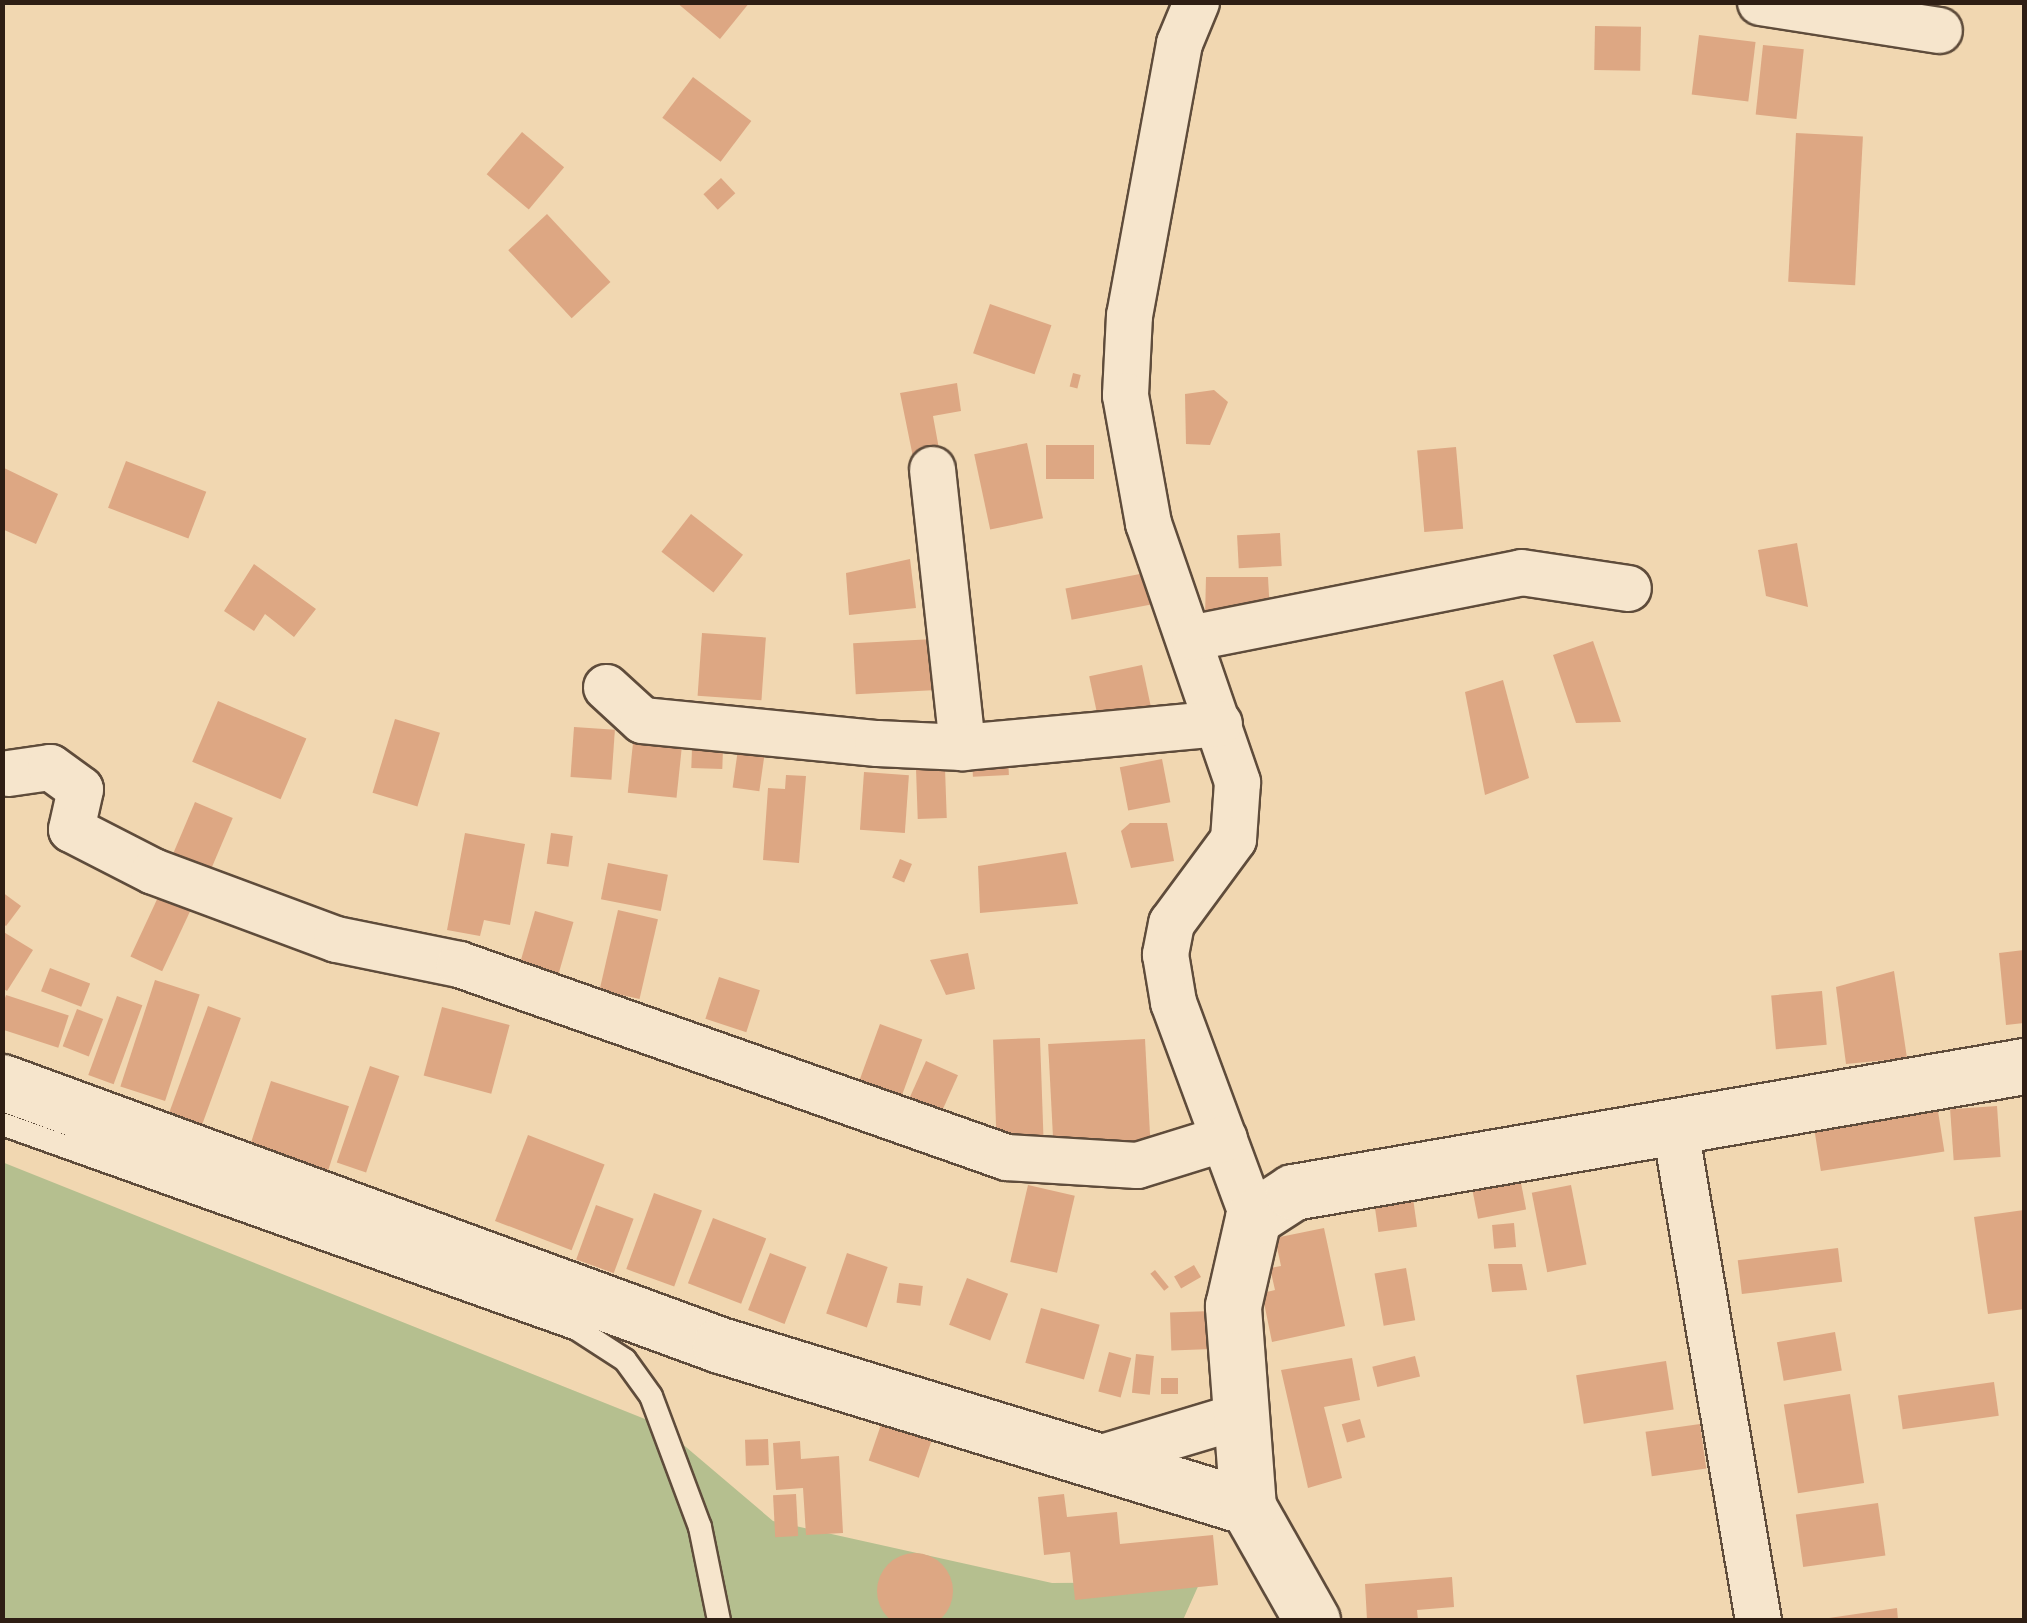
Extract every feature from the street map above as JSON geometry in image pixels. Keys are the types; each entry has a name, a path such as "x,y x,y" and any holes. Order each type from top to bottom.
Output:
{"street":[{"path":"1760,2 1939,30"},
{"path":"1198,3 1179,42 1128,315 1125,395 1148,523 1194,637 1237,782 1233,839 1171,923 1165,954 1172,1002 1253,1218 1233,1306 1238,1416 1248,1508 1312,1620"},
{"path":"932,468 962,747"},
{"path":"1194,637 1521,572 1628,588"},
{"path":"606,687 642,720 962,747 1219,724"},
{"path":"8,773 50,767 80,789 71,829 153,871 336,939 458,964 1006,1157 1136,1165 1224,1138"},
{"path":"1253,1218 1293,1192 1674,1122 2023,1075"},
{"path":"2,1082 720,1345 1248,1508"},
{"path":"1674,1122 1758,1620"},
{"path":"1088,1461 1238,1416"}],"lane":[{"path":"2,1124 577,1329 626,1360 651,1396 700,1527 718,1620"}],"green space":[{"path":"2,1162 660,1425 773,1521 1052,1583 1200,1582 1183,1620 3,1620"}],"building":[{"path":"676,2 750,2 720,39"},
{"path":"1595,26 1641,27 1640,71 1594,70"},
{"path":"1699,35 1756,42 1748,101 1692,95"},
{"path":"1763,45 1804,49 1796,119 1756,115"},
{"path":"693,77 751,121 721,162 662,118"},
{"path":"522,132 564,167 529,209 487,174"},
{"path":"1796,133 1863,137 1855,285 1788,282"},
{"path":"721,178 735,193 718,210 703,194"},
{"path":"547,214 610,282 572,318 508,250"},
{"path":"990,304 1051,325 1035,374 973,353"},
{"path":"1073,373 1081,375 1077,389 1070,387"},
{"path":"957,383 961,411 933,416 939,449 913,457 900,393"},
{"path":"1214,390 1228,402 1210,445 1186,444 1185,394"},
{"path":"1027,443 1043,518 990,530 974,454"},
{"path":"1046,445 1094,445 1094,479 1046,479"},
{"path":"1456,447 1463,529 1424,532 1417,450"},
{"path":"126,461 206,492 188,538 108,508"},
{"path":"2,467 58,494 36,544 2,529"},
{"path":"691,514 743,555 713,592 661,552"},
{"path":"1280,533 1282,566 1239,568 1237,535"},
{"path":"1797,543 1808,607 1766,596 1758,550"},
{"path":"910,559 916,608 849,615 846,573"},
{"path":"254,564 316,609 294,637 265,614 254,631 224,611"},
{"path":"1145,573 1151,604 1072,620 1065,588"},
{"path":"1206,577 1268,577 1270,613 1205,618"},
{"path":"702,633 766,637 761,700 698,696"},
{"path":"934,639 937,690 856,694 853,643"},
{"path":"1593,641 1621,722 1576,723 1553,655"},
{"path":"1142,665 1151,708 1098,719 1089,676"},
{"path":"1503,680 1529,778 1485,795 1465,692"},
{"path":"218,701 306,739 281,799 192,762"},
{"path":"395,719 440,733 417,806 372,793"},
{"path":"574,727 615,730 611,780 571,777"},
{"path":"739,742 766,746 759,791 733,788"},
{"path":"633,743 682,748 677,798 628,793"},
{"path":"692,748 723,749 722,769 691,768"},
{"path":"1008,758 1009,775 973,777 972,760"},
{"path":"1162,759 1170,802 1128,810 1120,767"},
{"path":"945,768 947,818 918,819 916,769"},
{"path":"864,772 909,775 905,833 860,830"},
{"path":"786,775 806,776 799,863 763,860 768,788 785,789"},
{"path":"195,802 233,818 209,874 171,858"},
{"path":"1130,823 1167,823 1174,861 1131,868 1121,831"},
{"path":"465,833 525,844 510,925 484,920 480,936 447,930"},
{"path":"551,833 573,836 568,867 547,864"},
{"path":"1066,852 1078,904 980,913 978,866"},
{"path":"900,859 912,864 904,882 892,877"},
{"path":"608,863 668,875 661,911 601,899"},
{"path":"2,892 21,906 6,926 2,923"},
{"path":"160,893 192,908 162,971 130,956"},
{"path":"618,910 658,919 640,999 600,990"},
{"path":"535,911 573,922 558,977 519,966"},
{"path":"2,931 33,950 7,991 2,988"},
{"path":"2024,950 2024,1023 2006,1025 1999,953"},
{"path":"968,953 975,989 946,995 930,960"},
{"path":"50,968 90,983 81,1007 41,991"},
{"path":"1894,971 1907,1058 1846,1064 1836,987"},
{"path":"719,977 760,990 746,1032 705,1019"},
{"path":"155,980 200,995 165,1101 120,1087"},
{"path":"1822,991 1827,1045 1776,1049 1771,995"},
{"path":"6,995 69,1015 58,1048 2,1029"},
{"path":"117,996 142,1005 114,1084 88,1075"},
{"path":"208,1006 241,1018 202,1124 169,1112"},
{"path":"442,1007 510,1025 491,1094 424,1076"},
{"path":"77,1009 103,1019 89,1056 63,1046"},
{"path":"880,1024 922,1039 897,1108 855,1093"},
{"path":"1040,1038 1044,1141 997,1143 993,1040"},
{"path":"1145,1039 1151,1148 1054,1153 1048,1044"},
{"path":"926,1061 958,1075 939,1117 907,1103"},
{"path":"370,1066 399,1076 366,1173 337,1162"},
{"path":"271,1081 349,1106 328,1170 250,1145"},
{"path":"1937,1105 1944,1151 1821,1171 1814,1125"},
{"path":"1997,1106 2001,1157 1954,1160 1950,1109"},
{"path":"528,1135 605,1164 572,1250 495,1221"},
{"path":"1520,1178 1526,1209 1478,1219 1472,1187"},
{"path":"1028,1185 1075,1196 1057,1273 1010,1262"},
{"path":"1571,1185 1586,1265 1547,1272 1532,1193"},
{"path":"1412,1191 1417,1227 1378,1232 1373,1196"},
{"path":"654,1193 702,1210 674,1287 626,1269"},
{"path":"596,1205 634,1219 614,1273 576,1260"},
{"path":"2024,1210 2024,1309 1988,1314 1974,1217"},
{"path":"713,1218 766,1238 741,1304 688,1283"},
{"path":"1514,1223 1516,1247 1494,1249 1492,1225"},
{"path":"1324,1228 1345,1326 1272,1342 1262,1293 1275,1290 1270,1268 1281,1266 1275,1238"},
{"path":"1838,1248 1842,1282 1742,1294 1738,1260"},
{"path":"770,1253 806,1267 785,1324 748,1310"},
{"path":"847,1253 888,1267 867,1328 826,1314"},
{"path":"1488,1264 1522,1264 1527,1290 1492,1292"},
{"path":"1194,1265 1201,1277 1181,1289 1174,1276"},
{"path":"1406,1268 1415,1320 1384,1326 1374,1274"},
{"path":"1155,1270 1169,1287 1164,1291 1150,1274"},
{"path":"967,1278 1008,1294 990,1340 949,1325"},
{"path":"899,1283 923,1286 920,1306 897,1303"},
{"path":"1041,1308 1100,1325 1084,1380 1025,1363"},
{"path":"1211,1311 1212,1349 1171,1350 1170,1312"},
{"path":"1835,1332 1842,1370 1784,1381 1777,1342"},
{"path":"1109,1352 1131,1358 1121,1398 1098,1392"},
{"path":"1136,1354 1154,1356 1150,1395 1132,1393"},
{"path":"1415,1356 1420,1376 1377,1387 1372,1367"},
{"path":"1352,1358 1360,1400 1324,1407 1342,1478 1308,1488 1281,1370"},
{"path":"1666,1361 1674,1409 1584,1424 1576,1375"},
{"path":"1161,1378 1178,1378 1178,1394 1161,1394"},
{"path":"1994,1382 1999,1416 1903,1429 1898,1395"},
{"path":"1850,1394 1864,1483 1798,1493 1784,1404"},
{"path":"883,1419 933,1436 919,1478 869,1461"},
{"path":"1360,1419 1365,1437 1347,1443 1342,1424"},
{"path":"1700,1424 1706,1469 1652,1476 1646,1432"},
{"path":"768,1439 769,1465 746,1466 745,1440"},
{"path":"800,1441 801,1459 839,1456 843,1533 806,1535 803,1488 776,1490 773,1443"},
{"path":"796,1494 798,1536 775,1537 773,1495"},
{"path":"1064,1494 1067,1517 1117,1512 1120,1544 1213,1535 1218,1585 1075,1600 1070,1552 1044,1555 1038,1497"},
{"path":"1878,1503 1885,1555 1803,1567 1796,1515"},
{"path":"915,1553 942,1564 953,1591 942,1618 915,1629 888,1618 877,1591 888,1564"},
{"path":"1452,1577 1454,1607 1417,1610 1418,1620 1367,1620 1365,1584"},
{"path":"1897,1608 1898,1620 1829,1620 1829,1618"}]}
